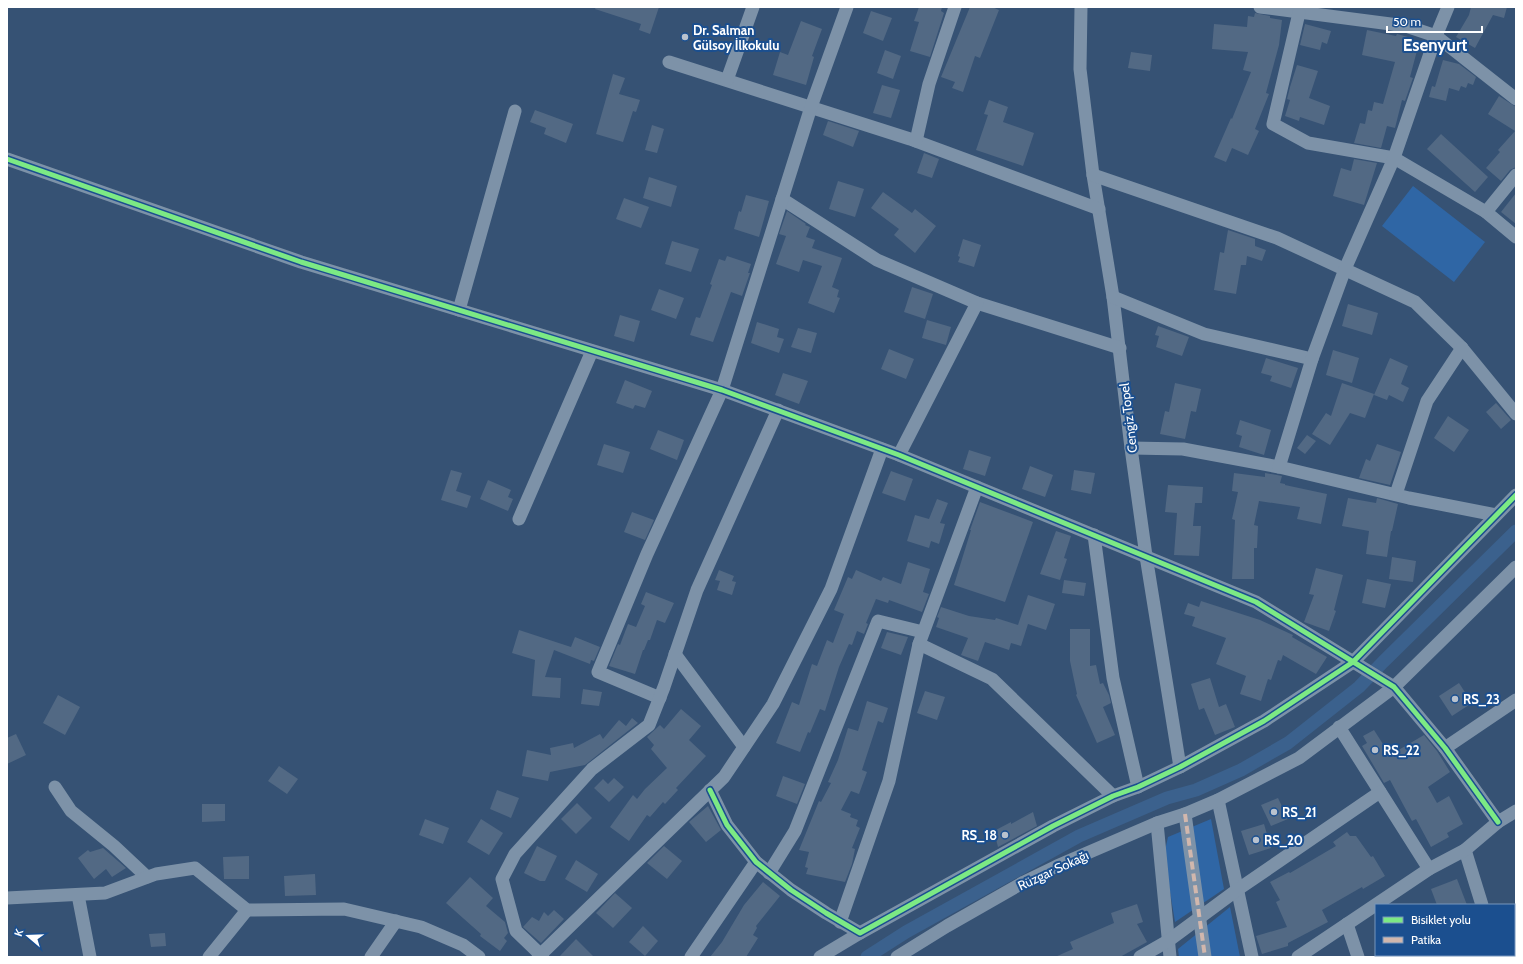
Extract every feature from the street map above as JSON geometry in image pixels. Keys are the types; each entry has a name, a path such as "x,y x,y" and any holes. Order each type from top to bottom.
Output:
{"street":[{"path":"727,80 753,7"},
{"path":"660,698 598,672 647,554 722,390 811,107 847,7"},
{"path":"916,141 929,84 955,7"},
{"name":"Cengiz Topel","path":"1081,7 1080,69 1093,175 1113,297 1131,448 1146,556 1180,767"},
{"path":"1260,7 1406,26 1436,36 1516,99"},
{"path":"1279,467 1312,360 1345,269 1394,158 1436,36 1448,7"},
{"path":"1299,13 1273,124 1308,143 1394,158 1486,212 1516,237"},
{"path":"669,62 916,141 1099,209"},
{"path":"459,310 515,111"},
{"path":"7,159 300,262 722,390 899,455 1256,602 1394,686 1445,748 1498,822"},
{"path":"1093,175 1277,238 1415,302 1462,348 1516,414"},
{"path":"1486,212 1516,175"},
{"path":"782,199 877,260 977,303 1120,348"},
{"path":"1113,297 1204,334 1312,360"},
{"path":"899,455 977,303"},
{"path":"1396,494 1427,401 1462,348"},
{"path":"519,519 592,351"},
{"path":"778,410 697,590 660,698 649,725 592,770 515,854 502,879 516,931 541,956 724,777 773,704 831,590 882,449"},
{"path":"1131,448 1183,449 1279,467 1496,515"},
{"path":"840,922 889,782 921,638 977,487"},
{"path":"820,957 860,933 1053,826 1113,796 1138,787 1180,767 1264,721 1353,662 1516,495"},
{"path":"1094,535 1113,678 1138,787"},
{"name":"Rüzgar Sokağı","path":"897,957 947,926 1024,882 1057,866 1157,823 1185,814 1218,800 1299,758 1394,686 1516,567"},
{"path":"769,873 794,831 878,621 921,638 992,679 1113,796"},
{"path":"675,654 744,747"},
{"path":"1445,748 1516,700"},
{"path":"1339,727 1429,868"},
{"path":"55,787 71,811 114,846 147,877"},
{"path":"710,790 727,825 756,862 791,890 840,922 860,933"},
{"path":"1140,957 1168,941 1237,890 1380,792"},
{"path":"1218,800 1252,957"},
{"path":"1376,904 1429,868 1465,850 1498,822 1516,811"},
{"path":"1185,814 1199,918 1206,957"},
{"path":"1157,823 1170,957"},
{"path":"1465,850 1482,904"},
{"path":"691,957 756,862"},
{"path":"7,898 105,893 156,874 195,868 247,910 344,909 421,927 463,945 479,957"},
{"path":"78,895 90,957"},
{"path":"1298,957 1375,905"},
{"path":"209,957 247,910"},
{"path":"371,957 396,922"},
{"path":"1347,924 1358,957"}],"shaded area":[{"path":"1413,186 1485,242 1454,282 1382,226"},
{"path":"1211,819 1224,889 1175,922 1164,855 1168,837"},
{"path":"1230,907 1240,957 1179,957 1178,949"}],"building":[{"path":"596,7 659,7 650,34 639,30 641,24 595,9"},
{"path":"919,7 942,7 941,11 944,13 930,57 910,51 919,22 914,21"},
{"path":"970,7 992,7 999,10 980,58 975,56 963,92 952,88 955,82 941,77"},
{"path":"1471,7 1507,7 1504,18 1493,15 1475,48 1456,37 1469,15"},
{"path":"871,11 892,18 883,41 863,33"},
{"path":"1255,13 1282,20 1279,45 1266,93 1269,94 1255,129 1259,131 1248,155 1232,148 1226,162 1214,157 1231,118 1232,119 1251,72 1243,70 1248,52 1212,49 1214,24 1247,27 1248,16 1254,17"},
{"path":"801,21 822,29 812,56 814,57 806,85 773,75 780,52 788,55"},
{"path":"1305,24 1331,31 1327,44 1322,42 1320,50 1300,45"},
{"path":"1367,30 1396,36 1397,34 1408,37 1407,40 1419,43 1410,77 1413,78 1405,101 1402,100 1395,128 1387,126 1381,148 1354,143 1360,123 1365,124 1368,110 1372,111 1374,102 1383,104 1395,62 1362,55"},
{"path":"885,50 901,56 893,79 877,73"},
{"path":"1131,52 1152,55 1150,71 1128,68"},
{"path":"1443,60 1459,64 1476,77 1473,85 1468,83 1466,88 1461,86 1459,91 1449,88 1446,101 1429,97 1432,86 1435,87"},
{"path":"1297,65 1318,71 1309,98 1330,106 1324,125 1300,117 1299,121 1285,116 1290,100 1287,99"},
{"path":"613,74 625,78 619,94 640,100 636,112 633,111 623,142 596,134"},
{"path":"882,85 900,90 891,118 873,113"},
{"path":"1499,96 1516,107 1516,167 1510,170 1501,181 1486,168 1500,152 1498,150 1515,131 1488,114"},
{"path":"989,100 1008,107 1003,122 1034,133 1023,166 976,150 988,115 984,114"},
{"path":"535,110 573,124 566,143 544,134 546,128 530,122"},
{"path":"828,121 859,131 853,147 823,135"},
{"path":"652,125 664,129 657,153 645,150"},
{"path":"1441,134 1488,177 1475,192 1427,149"},
{"path":"924,153 939,159 932,178 917,173"},
{"path":"1354,159 1377,163 1364,205 1333,196 1341,168 1351,171"},
{"path":"649,177 677,186 671,207 643,198"},
{"path":"838,181 864,189 855,217 829,209"},
{"path":"883,192 912,213 915,209 936,226 915,253 894,235 899,229 871,208"},
{"path":"1516,193 1516,224 1501,212"},
{"path":"746,195 769,201 759,237 734,229 739,211 741,212"},
{"path":"624,198 649,207 641,228 616,219"},
{"path":"787,211 806,224 805,225 810,227 806,237 815,240 812,248 842,258 832,287 839,290 837,297 840,298 834,313 808,303 822,266 803,260 799,272 776,264 786,236 779,234"},
{"path":"1228,230 1255,239 1255,246 1266,250 1262,261 1247,256 1246,265 1241,265 1236,294 1214,290 1220,252 1224,253"},
{"path":"963,239 981,245 974,267 958,262 960,257 958,256"},
{"path":"672,241 699,249 691,272 665,264"},
{"path":"727,256 751,264 748,273 750,273 742,296 731,292 713,342 690,335 696,317 700,318 712,285 710,284 719,259 725,261"},
{"path":"912,287 933,294 925,319 904,312"},
{"path":"659,289 684,298 676,319 651,310"},
{"path":"1348,304 1378,313 1372,335 1342,326"},
{"path":"620,315 640,321 634,342 614,336"},
{"path":"927,320 951,327 946,345 922,338"},
{"path":"757,322 779,329 777,337 784,339 779,353 751,343"},
{"path":"1158,326 1189,337 1182,356 1156,347 1159,336 1155,335"},
{"path":"798,328 817,333 811,353 791,347"},
{"path":"889,349 914,359 906,379 881,369"},
{"path":"1333,350 1359,358 1352,383 1326,375"},
{"path":"1266,358 1298,368 1291,388 1270,381 1272,376 1261,373"},
{"path":"1390,358 1408,366 1401,384 1409,388 1403,402 1389,395 1387,400 1374,395"},
{"path":"783,373 808,381 799,404 775,395"},
{"path":"625,380 652,391 645,408 635,405 633,409 616,403"},
{"path":"1175,383 1201,389 1196,412 1191,411 1185,439 1160,434 1165,411 1169,412"},
{"path":"1342,383 1374,394 1365,418 1350,413 1330,445 1312,434 1326,413 1331,416"},
{"path":"1496,403 1511,420 1501,429 1486,412"},
{"path":"1448,416 1469,430 1454,452 1434,438"},
{"path":"1240,420 1271,430 1264,455 1239,447 1242,436 1236,434"},
{"path":"658,430 684,440 677,460 650,449"},
{"path":"1307,435 1316,441 1305,454 1297,448"},
{"path":"604,444 630,452 623,473 597,465"},
{"path":"1377,444 1401,452 1390,485 1359,478 1366,459 1370,461"},
{"path":"969,450 991,457 985,476 963,469"},
{"path":"1030,466 1053,475 1045,497 1022,489"},
{"path":"451,470 462,473 456,491 471,496 467,508 441,500"},
{"path":"1074,470 1095,473 1091,494 1071,490"},
{"path":"891,471 913,479 905,501 882,493"},
{"path":"1234,473 1265,477 1265,473 1282,476 1280,483 1285,485 1327,494 1321,524 1297,519 1300,507 1259,501 1254,525 1258,526 1257,548 1254,548 1254,579 1232,579 1235,520 1232,519 1238,492 1232,491"},
{"path":"488,480 511,490 508,497 513,499 508,511 480,499"},
{"path":"1168,485 1203,487 1202,503 1195,503 1193,526 1201,526 1199,556 1174,555 1177,513 1165,512"},
{"path":"1348,498 1376,503 1377,498 1398,504 1391,531 1387,557 1366,554 1369,531 1342,526"},
{"path":"937,499 948,503 940,523 945,524 939,544 931,541 929,548 907,541 915,515 929,519"},
{"path":"980,502 1033,522 1005,602 954,585"},
{"path":"632,512 654,520 645,540 624,532"},
{"path":"1056,531 1071,536 1064,558 1067,559 1060,580 1040,574"},
{"path":"1392,557 1416,561 1413,582 1389,579"},
{"path":"908,562 930,569 923,592 929,594 922,612 889,600 888,603 876,599 866,623 868,624 864,634 857,631 852,645 849,644 839,667 825,711 820,709 800,752 776,743 792,702 799,705 812,664 817,666 827,640 833,643 844,614 834,610 848,577 852,579 856,570 881,581 883,577 901,584"},
{"path":"1316,568 1343,575 1334,610 1336,611 1329,631 1304,622 1314,595 1309,594"},
{"path":"719,570 734,576 732,581 736,582 732,595 717,590 720,581 715,580"},
{"path":"1367,579 1391,584 1385,608 1362,603"},
{"path":"1064,580 1086,583 1084,596 1062,593"},
{"path":"646,592 674,603 665,623 657,620 650,640 648,640 643,650 635,674 609,666 618,644 620,645 628,624 636,627 645,606 641,604"},
{"path":"1028,595 1055,604 1046,630 1028,624 1021,646 1011,643 1009,650 985,642 978,661 961,655 968,638 936,627 939,618 937,617 941,607 969,616 995,620 996,618 1018,625"},
{"path":"1201,601 1260,620 1293,635 1292,637 1327,657 1316,674 1283,655 1281,661 1278,660 1271,680 1268,679 1261,701 1240,694 1246,676 1216,664 1226,638 1192,626 1195,617 1184,614 1188,603 1199,607"},
{"path":"1070,629 1090,629 1090,666 1096,665 1100,684 1103,683 1111,703 1103,707 1115,735 1097,743 1076,695 1070,661"},
{"path":"519,630 571,647 575,637 600,647 594,661 591,660 590,664 554,650 545,677 561,678 560,698 532,696 535,660 512,653"},
{"path":"887,632 908,637 901,655 881,648"},
{"path":"1210,678 1219,707 1226,704 1235,727 1215,735 1204,708 1199,710 1191,684"},
{"name":"RS_23","path":"1459,683 1472,703 1452,716 1439,696"},
{"path":"583,689 602,692 599,706 581,704"},
{"path":"925,691 945,697 937,720 917,713"},
{"path":"58,695 80,707 65,735 43,723"},
{"path":"867,701 888,708 883,723 878,721 862,770 867,772 859,794 851,791 841,810 851,814 850,817 858,820 856,826 860,828 852,848 855,849 852,864 845,882 806,874 808,868 805,867 809,852 799,850 819,801 821,802 831,783 828,782 838,760 848,728 858,731"},
{"path":"681,709 701,726 689,740 706,756 676,788 678,790 665,804 663,802 650,817 647,815 629,841 610,827 633,795 637,799 645,789 667,768 651,749 654,745 647,737 660,725 664,729"},
{"path":"632,718 638,723 585,765 550,772 548,781 522,776 527,750 551,755 550,748 573,743 574,748 600,734 603,739 619,720 626,726"},
{"path":"1374,730 1390,755 1424,735 1437,751 1450,772 1428,787 1437,803 1449,796 1463,824 1447,833 1449,837 1431,847 1416,819 1412,821 1390,780 1384,783 1362,746 1367,743 1363,736"},
{"path":"16,734 26,755 7,764 7,738"},
{"path":"279,766 298,779 287,794 268,781"},
{"path":"783,776 805,784 797,804 776,796"},
{"path":"614,778 624,787 609,802 594,788 603,779 608,784"},
{"path":"497,790 519,798 511,818 490,809"},
{"name":"RS_21","path":"1278,798 1288,819 1271,826 1261,805"},
{"path":"577,803 592,818 576,834 561,819"},
{"path":"202,804 225,804 225,821 202,822"},
{"path":"708,806 721,830 706,842 689,822"},
{"path":"1033,812 1037,826 998,847 994,831"},
{"path":"425,819 449,828 443,844 419,835"},
{"path":"481,819 503,833 489,855 467,842"},
{"name":"RS_20","path":"1264,824 1271,848 1249,855 1241,831"},
{"path":"1347,832 1350,836 1356,836 1371,857 1373,856 1385,876 1363,889 1362,887 1322,910 1328,922 1288,943 1288,946 1262,954 1256,936 1287,927 1276,902 1280,900 1270,882 1289,872 1290,873 1336,846 1333,842"},
{"path":"537,846 557,856 545,881 540,881 524,873"},
{"path":"664,846 682,861 667,879 647,863"},
{"path":"103,848 126,868 112,877 106,869 94,879 78,858 88,850 90,852"},
{"path":"249,856 249,879 224,879 223,857"},
{"path":"576,860 598,874 587,892 565,879"},
{"path":"315,874 316,895 285,896 284,876"},
{"path":"470,877 493,898 486,906 505,922 508,933 504,938 507,941 500,951 480,936 481,934 446,903"},
{"path":"1457,879 1467,904 1437,904 1431,889"},
{"path":"763,882 780,896 756,926 757,928 753,935 758,938 746,957 710,957 722,942 744,905"},
{"path":"615,893 632,908 613,928 596,913"},
{"path":"1137,904 1143,922 1137,924 1147,942 1120,957 1055,957 1073,949 1070,942 1114,923 1111,913"},
{"path":"554,910 564,919 541,943 523,927 532,917 539,921 544,912 548,916"},
{"path":"643,926 658,941 645,956 629,942"},
{"path":"165,933 166,946 151,947 149,934"},
{"path":"576,939 594,957 559,957"}],"waterway":[{"path":"867,957 906,932 1079,836 1167,798 1196,790 1241,770 1288,743 1359,687 1516,531"}],"marked path":[{"path":"1185,814 1205,957"}],"cycle path":[{"path":"7,159 301,262 722,390 899,455 1256,602 1394,687 1445,748 1498,822"},
{"path":"710,790 727,825 756,862 791,890 860,933 1053,826 1113,796 1138,787 1180,767 1264,721 1353,662 1516,495"}],"place":[{"name":"Dr. Salman Gülsoy İlkokulu","path":"685,37"},
{"name":"RS_23","path":"1455,699"},
{"name":"RS_22","path":"1375,750"},
{"name":"RS_21","path":"1274,812"},
{"name":"RS_18","path":"1005,835"},
{"name":"RS_20","path":"1256,840"}],"district":[{"name":"Esenyurt","path":"1435,45"}]}
